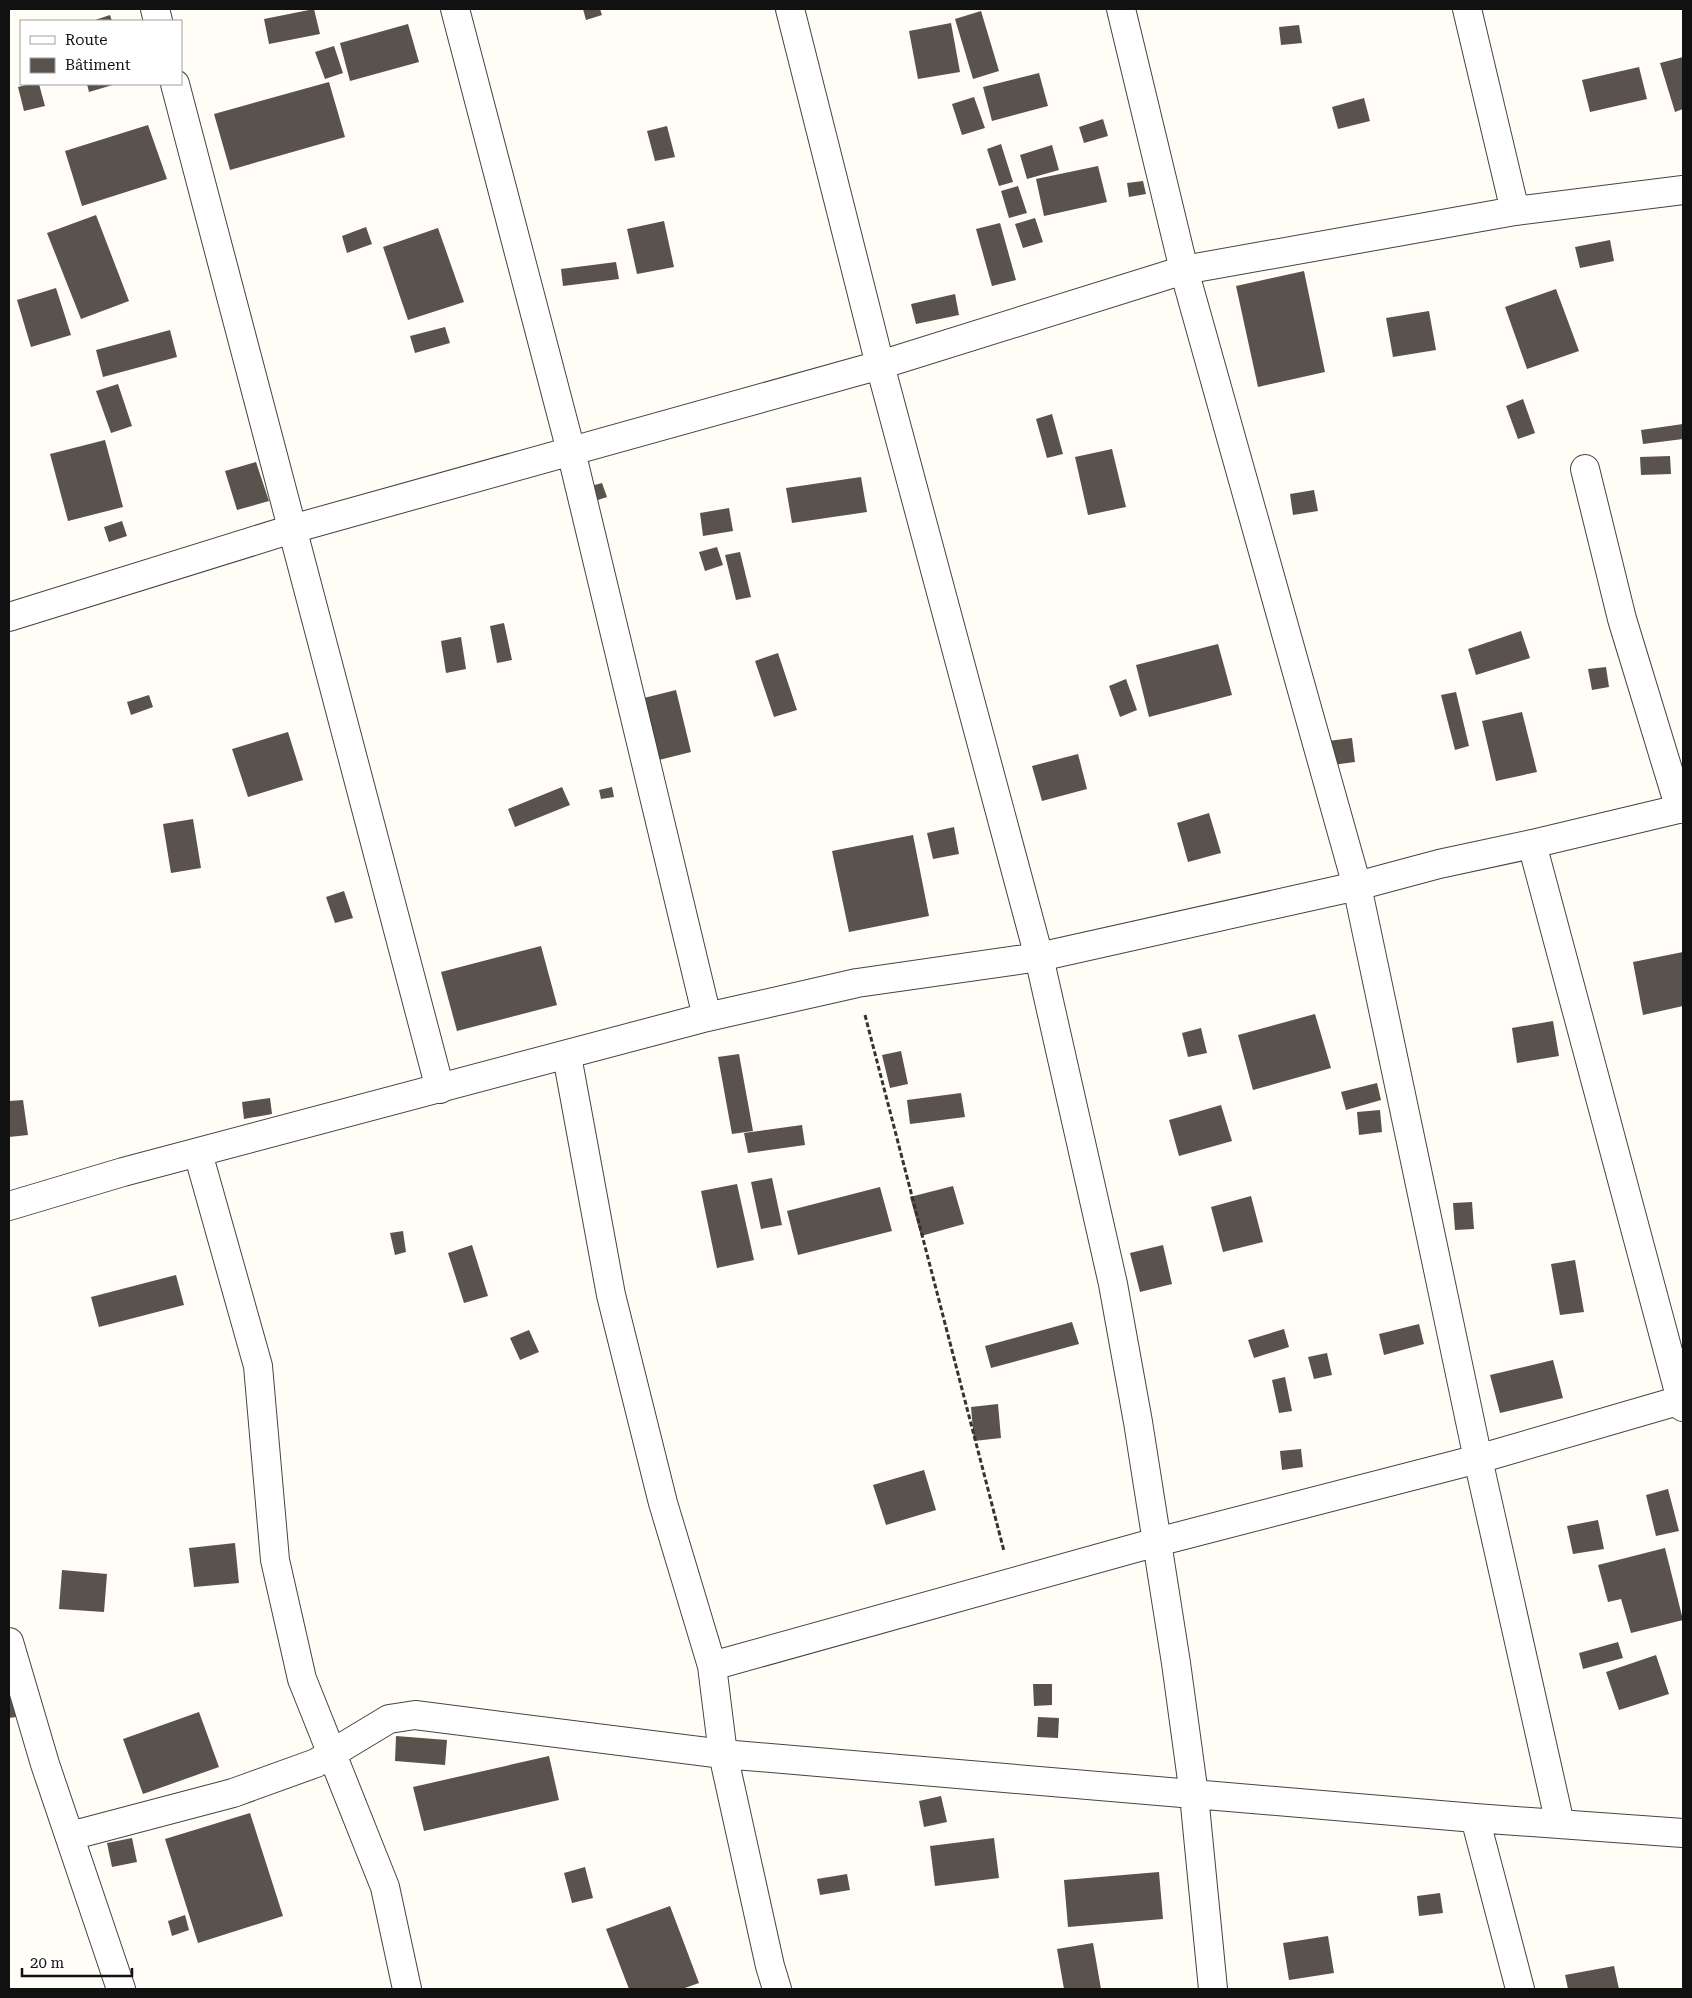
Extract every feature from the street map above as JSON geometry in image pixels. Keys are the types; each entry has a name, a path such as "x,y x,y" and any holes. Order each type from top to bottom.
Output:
{"street":[{"path":"455,9 571,451 707,1017"},
{"path":"790,9 880,365 1039,957 1114,1284 1157,1542 1194,1795 1213,1989"},
{"path":"1121,9 1184,270 1357,886 1478,1459 1560,1824"},
{"path":"1467,9 1515,211"},
{"path":"175,85 440,1089"},
{"path":"9,618 292,529 880,365 1184,270 1515,211 1683,190"},
{"path":"9,1206 123,1172 568,1056 707,1017 857,983 1039,957 1357,886 1439,864 1682,808 1622,619 1585,469"},
{"path":"712,1666 1012,1584 1157,1542 1682,1404 1532,844"},
{"path":"568,1056 610,1295 663,1504 712,1666 723,1754 770,1966 777,1989"},
{"path":"198,1153 258,1366 275,1560 302,1679 385,1887 407,1989"},
{"path":"9,1642 45,1764 121,1989"},
{"path":"70,1836 233,1793 316,1763 389,1719 415,1716 723,1754 1194,1795 1683,1833"},
{"path":"1475,1818 1520,1989"}],"path":[{"path":"857,983 1012,1584"}],"building":[{"path":"314,9 320,34 269,44 264,19"},
{"path":"583,9 600,9 602,15 586,20"},
{"path":"981,11 999,71 973,79 955,19"},
{"path":"110,15 112,20 95,20"},
{"path":"951,23 960,72 918,79 909,31"},
{"path":"408,24 419,62 350,81 340,43"},
{"path":"1299,25 1302,43 1281,45 1279,27"},
{"path":"334,46 343,73 325,79 315,52"},
{"path":"1683,57 1683,109 1675,112 1660,63"},
{"path":"1639,67 1647,99 1590,112 1582,80"},
{"path":"1039,73 1048,106 992,121 983,87"},
{"path":"329,82 345,137 230,170 214,114"},
{"path":"39,85 45,106 24,111 18,87"},
{"path":"87,85 113,85 89,92"},
{"path":"974,97 985,128 962,135 952,104"},
{"path":"1364,98 1370,121 1338,129 1332,107"},
{"path":"1103,119 1108,136 1084,143 1079,127"},
{"path":"148,125 167,179 82,206 65,151"},
{"path":"667,126 675,157 655,161 647,131"},
{"path":"1001,144 1013,182 999,186 987,149"},
{"path":"1052,145 1059,170 1027,179 1020,155"},
{"path":"1098,166 1107,202 1044,216 1036,179"},
{"path":"1143,181 1146,194 1129,197 1127,183"},
{"path":"1018,186 1027,213 1009,218 1001,191"},
{"path":"96,215 129,301 81,319 47,233"},
{"path":"1035,218 1043,242 1023,248 1015,224"},
{"path":"664,221 674,267 637,274 627,229"},
{"path":"1000,223 1016,280 992,286 976,229"},
{"path":"366,227 372,244 347,253 342,236"},
{"path":"438,228 464,302 408,320 383,247"},
{"path":"1610,240 1614,261 1580,268 1575,247"},
{"path":"616,262 619,279 563,286 561,269"},
{"path":"1304,271 1325,372 1258,387 1236,286"},
{"path":"56,288 71,335 31,347 17,300"},
{"path":"1556,289 1579,351 1527,369 1505,307"},
{"path":"955,294 959,315 916,324 911,304"},
{"path":"1429,311 1436,350 1393,357 1386,318"},
{"path":"445,327 450,343 415,353 410,336"},
{"path":"170,330 177,357 103,377 96,350"},
{"path":"118,384 132,426 111,433 96,391"},
{"path":"1523,399 1535,433 1518,439 1506,406"},
{"path":"1052,414 1063,454 1047,458 1036,419"},
{"path":"1683,424 1683,439 1643,444 1641,430"},
{"path":"105,440 123,507 68,521 50,454"},
{"path":"1112,449 1126,507 1088,515 1075,457"},
{"path":"1670,456 1671,474 1641,475 1640,457"},
{"path":"256,462 269,501 237,510 225,471"},
{"path":"861,477 867,512 792,523 786,488"},
{"path":"602,483 607,497 595,501 591,486"},
{"path":"1314,490 1318,511 1293,515 1290,494"},
{"path":"729,508 733,531 703,536 700,513"},
{"path":"122,521 127,536 109,542 104,527"},
{"path":"717,547 723,565 705,571 699,552"},
{"path":"740,552 751,597 736,600 725,555"},
{"path":"504,623 512,660 497,663 490,626"},
{"path":"1521,631 1530,658 1476,675 1468,649"},
{"path":"461,637 466,669 446,673 441,641"},
{"path":"1218,644 1232,695 1149,717 1136,665"},
{"path":"778,653 797,710 774,717 755,661"},
{"path":"1606,667 1609,687 1592,690 1588,669"},
{"path":"1126,679 1137,710 1120,717 1109,686"},
{"path":"676,690 691,752 659,760 644,698"},
{"path":"1456,692 1469,746 1455,750 1441,695"},
{"path":"149,695 153,707 131,715 127,702"},
{"path":"1522,712 1537,772 1496,781 1482,721"},
{"path":"288,732 303,780 248,797 232,749"},
{"path":"1352,738 1355,762 1332,765 1328,741"},
{"path":"1078,754 1087,789 1042,801 1032,766"},
{"path":"562,787 570,805 515,827 508,809"},
{"path":"612,787 614,797 601,799 599,790"},
{"path":"1209,813 1221,853 1188,862 1177,823"},
{"path":"193,819 201,868 171,873 163,824"},
{"path":"954,827 959,854 933,859 927,833"},
{"path":"913,835 929,916 849,932 832,851"},
{"path":"344,891 353,918 335,923 326,897"},
{"path":"541,946 557,1005 457,1031 441,972"},
{"path":"1683,952 1683,1006 1643,1015 1633,962"},
{"path":"1315,1014 1331,1068 1253,1090 1238,1035"},
{"path":"1553,1021 1559,1056 1517,1063 1512,1028"},
{"path":"1201,1028 1207,1053 1188,1057 1182,1033"},
{"path":"901,1051 908,1084 890,1088 882,1055"},
{"path":"739,1054 753,1131 732,1134 718,1057"},
{"path":"1377,1083 1381,1100 1346,1110 1341,1092"},
{"path":"961,1093 965,1117 910,1124 907,1100"},
{"path":"270,1098 272,1114 244,1119 242,1102"},
{"path":"23,1100 28,1135 9,1137 9,1101"},
{"path":"1221,1105 1232,1141 1179,1156 1169,1120"},
{"path":"1380,1110 1382,1132 1359,1135 1357,1112"},
{"path":"802,1125 805,1145 748,1153 744,1133"},
{"path":"772,1178 782,1225 761,1229 751,1182"},
{"path":"737,1184 754,1260 717,1268 701,1191"},
{"path":"953,1186 964,1224 921,1236 910,1197"},
{"path":"880,1187 892,1231 798,1255 787,1211"},
{"path":"1251,1196 1263,1242 1223,1252 1211,1207"},
{"path":"1472,1202 1474,1229 1455,1230 1453,1203"},
{"path":"403,1231 406,1252 395,1255 390,1233"},
{"path":"472,1245 488,1296 464,1303 448,1253"},
{"path":"1163,1245 1172,1284 1140,1292 1130,1253"},
{"path":"1575,1260 1584,1312 1560,1315 1551,1264"},
{"path":"176,1275 184,1305 99,1327 91,1297"},
{"path":"1072,1322 1079,1344 991,1368 985,1346"},
{"path":"1419,1324 1424,1344 1384,1355 1379,1334"},
{"path":"1284,1329 1289,1347 1254,1358 1248,1340"},
{"path":"529,1330 539,1352 520,1360 510,1338"},
{"path":"1327,1353 1332,1375 1314,1379 1308,1357"},
{"path":"1553,1360 1563,1398 1500,1413 1490,1375"},
{"path":"1285,1377 1292,1411 1279,1413 1272,1380"},
{"path":"998,1404 1001,1438 974,1441 971,1407"},
{"path":"1301,1449 1303,1467 1282,1470 1280,1451"},
{"path":"924,1470 936,1510 886,1525 873,1485"},
{"path":"1668,1489 1679,1531 1656,1536 1646,1495"},
{"path":"1598,1520 1604,1549 1573,1554 1567,1526"},
{"path":"235,1543 239,1583 194,1587 189,1548"},
{"path":"1665,1548 1683,1620 1631,1633 1621,1599 1608,1602 1598,1565"},
{"path":"62,1570 107,1574 104,1612 59,1609"},
{"path":"1618,1642 1623,1658 1583,1669 1579,1653"},
{"path":"1656,1655 1669,1694 1619,1710 1606,1672"},
{"path":"9,1680 16,1717 9,1718"},
{"path":"1033,1684 1052,1684 1052,1705 1034,1706"},
{"path":"199,1712 219,1767 143,1794 123,1739"},
{"path":"1038,1717 1059,1718 1058,1738 1037,1737"},
{"path":"396,1736 447,1740 445,1765 395,1761"},
{"path":"549,1756 559,1800 424,1831 413,1787"},
{"path":"941,1796 947,1822 924,1827 919,1801"},
{"path":"250,1813 283,1916 198,1943 165,1839"},
{"path":"132,1838 137,1862 112,1867 107,1843"},
{"path":"994,1838 999,1878 935,1886 930,1846"},
{"path":"585,1867 593,1898 572,1903 564,1873"},
{"path":"1159,1872 1163,1919 1068,1927 1064,1880"},
{"path":"847,1874 850,1890 820,1895 817,1879"},
{"path":"1440,1893 1443,1913 1419,1916 1417,1896"},
{"path":"670,1906 699,1983 682,1989 629,1989 606,1929"},
{"path":"185,1915 189,1930 172,1936 168,1921"},
{"path":"1328,1936 1334,1973 1289,1980 1283,1943"},
{"path":"1093,1943 1101,1989 1064,1989 1057,1949"},
{"path":"1614,1966 1619,1989 1568,1989 1565,1975"}]}
